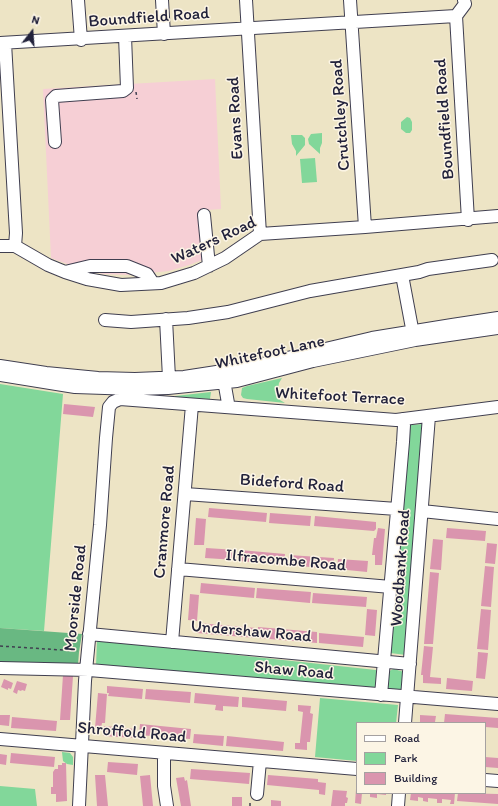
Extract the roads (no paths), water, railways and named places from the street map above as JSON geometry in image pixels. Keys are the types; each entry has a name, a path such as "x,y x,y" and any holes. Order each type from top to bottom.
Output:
{"street":[{"path":"78,0 81,40"},
{"path":"162,0 164,34"},
{"name":"Evans Road","path":"246,0 260,234"},
{"name":"Crutchley Road","path":"350,0 365,227"},
{"path":"456,16 464,4 464,0"},
{"name":"Boundfield Road","path":"3,43 81,40 456,16 468,220"},
{"path":"55,142 52,100 56,96 123,92 127,88 125,36"},
{"path":"3,43 16,233 15,246"},
{"path":"204,215 209,266"},
{"name":"Waters Road","path":"0,246 15,246 48,265 65,272 87,279 121,285 161,282 194,273 225,258 260,234 468,220 498,216"},
{"path":"105,320 131,322 188,318 228,312 310,291 419,272 428,269 492,260"},
{"path":"65,272 90,266 127,266 147,274 153,283"},
{"path":"402,275 414,336"},
{"name":"Whitefoot Lane","path":"0,375 75,386 168,378 224,377 237,381 414,336 498,318"},
{"path":"166,319 168,378"},
{"name":"Whitefoot Lane","path":"414,336 498,328"},
{"name":"Whitefoot Lane","path":"0,366 77,377 98,383 168,388 224,377"},
{"path":"224,377 227,407"},
{"name":"Whitefoot Terrace","path":"120,399 366,418 403,419 498,407"},
{"name":"Moorside Road","path":"79,806 86,670 100,525 109,407 113,402 120,399"},
{"name":"Cranmore Road","path":"172,642 192,404"},
{"name":"Woodbank Road","path":"405,722 429,416"},
{"name":"Woodbank Road","path":"381,695 404,425 403,419"},
{"name":"Bideford Road","path":"185,494 397,509"},
{"path":"422,511 498,519"},
{"name":"Ilfracombe Road","path":"178,569 391,586"},
{"name":"Undershaw Road","path":"89,634 410,664"},
{"name":"Shaw Road","path":"0,668 86,670 407,698 498,702"},
{"name":"Shroffold Road","path":"0,739 356,769"},
{"path":"164,753 164,786 167,806"},
{"path":"257,794 260,761"},
{"path":"486,780 498,781"},
{"path":"398,806 399,794"}]}
